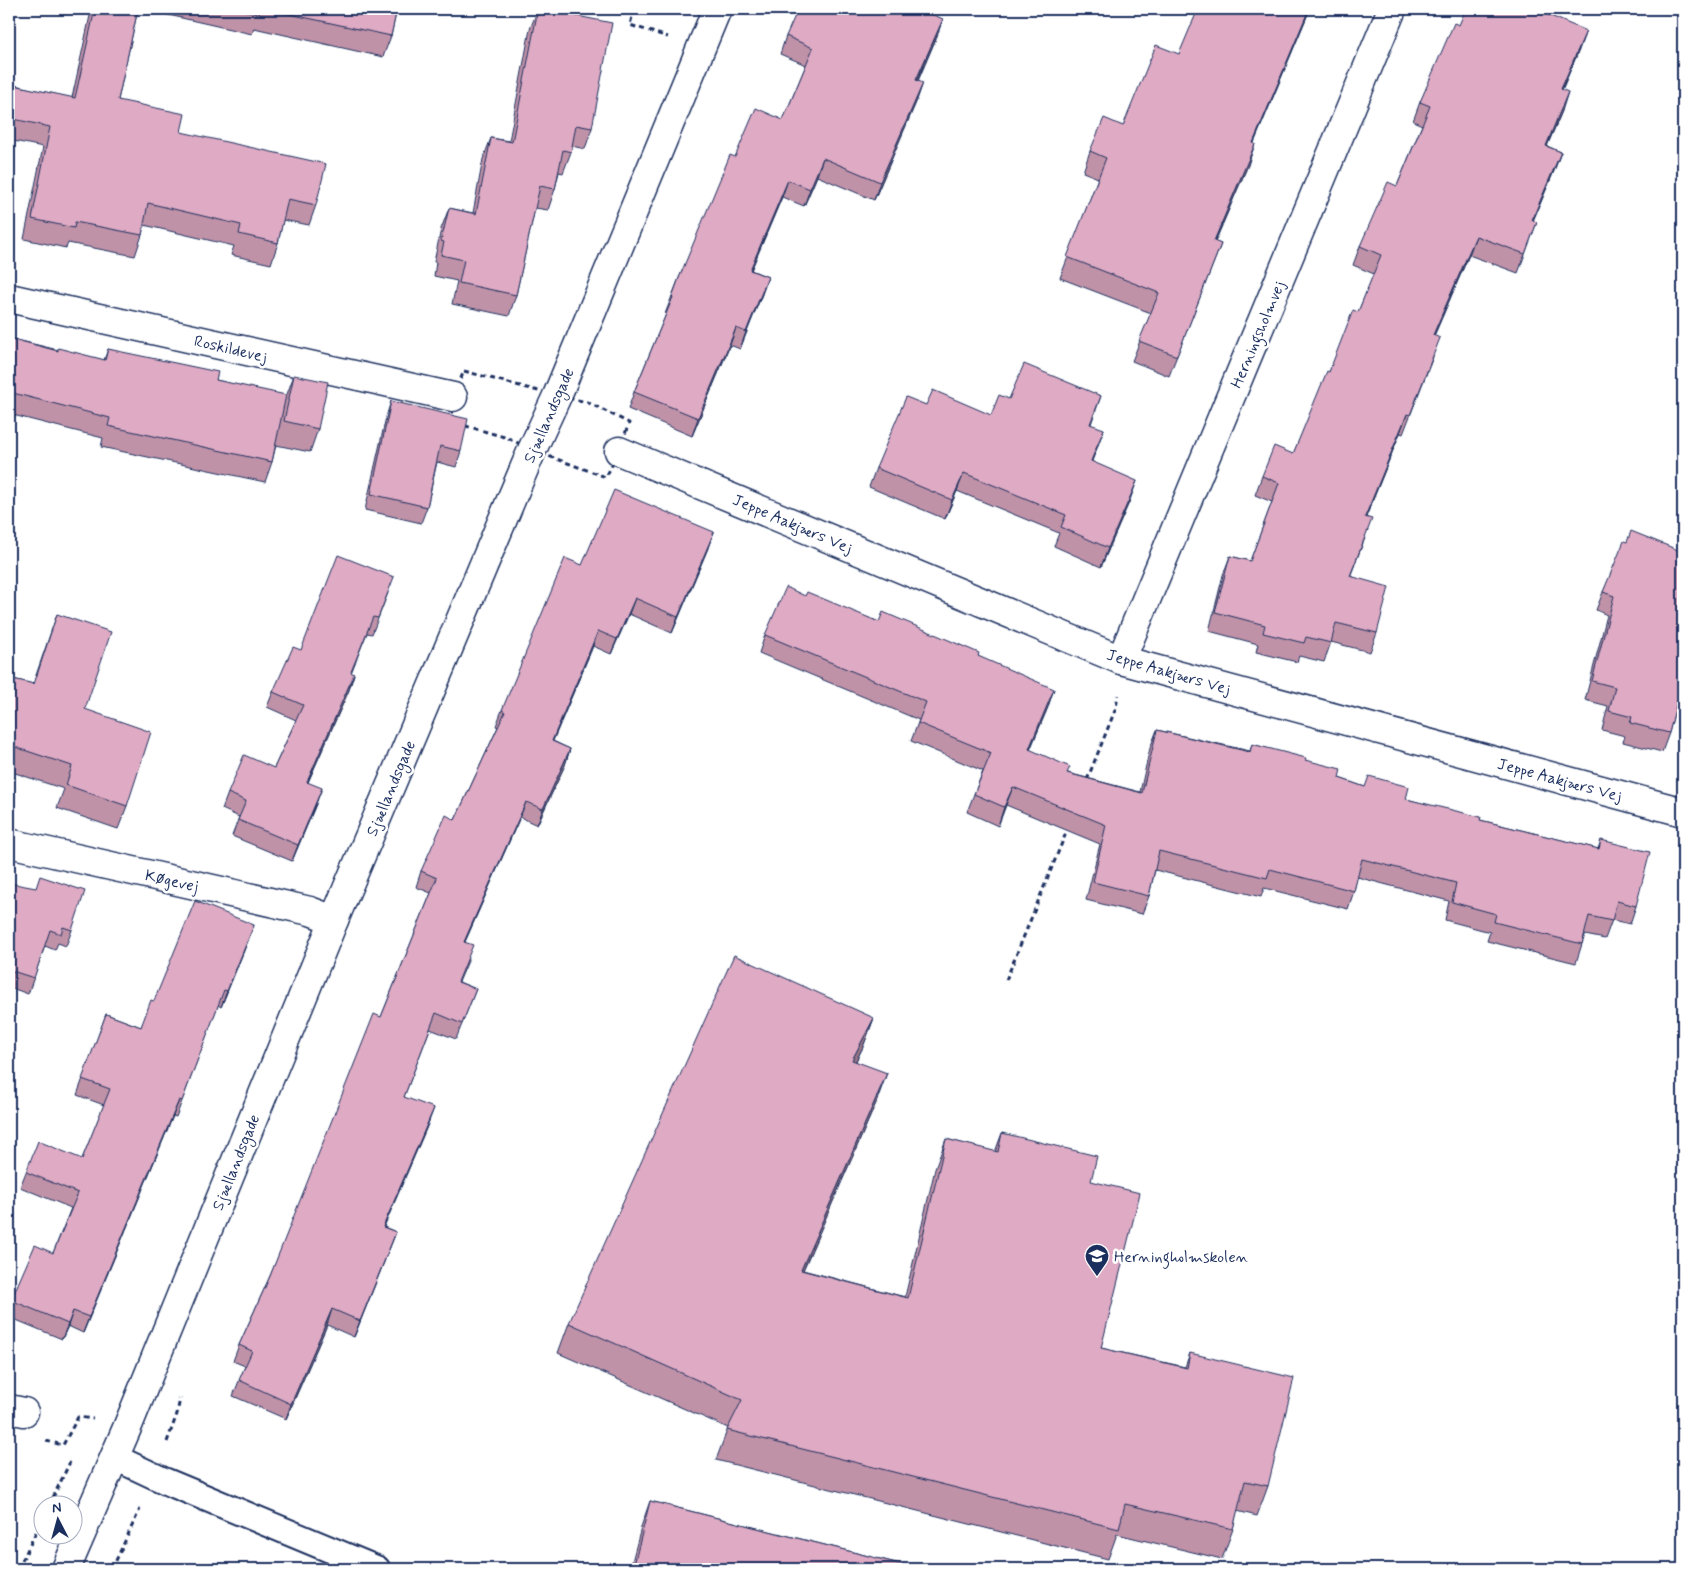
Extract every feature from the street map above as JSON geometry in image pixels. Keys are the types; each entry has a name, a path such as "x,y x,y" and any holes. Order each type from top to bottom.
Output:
{"street":[{"name":"Sjællandsgade","path":"66,1569 127,1428 334,920 532,450 557,396 717,9"},
{"name":"Herningsholmvej","path":"1121,660 1392,9"},
{"name":"Roskildevej","path":"9,298 453,397"},
{"name":"Jeppe Aakjærs Vej","path":"619,451 1121,660 1683,812"},
{"name":"Køgevej","path":"9,843 310,911 334,920"}],"lane":[{"path":"114,1457 166,1481 377,1569"}],"path":[{"path":"634,9 630,25 700,50"},
{"path":"453,397 464,371 557,396 587,402 629,422 619,451"},
{"path":"1087,781 1116,708 1121,660"},
{"path":"1006,980 1069,826"},
{"path":"16,1410 15,1434 63,1445 78,1417 94,1419 127,1428"},
{"path":"18,1569 32,1540"}],"building":[{"path":"95,9 138,9 118,100 185,114 181,132 326,164 316,205 288,199 278,243 239,234 241,225 148,203 142,235 75,222 74,228 32,219 50,127 9,118 9,84 75,98"},
{"path":"239,9 260,9 259,14"},
{"path":"266,9 397,9 391,36"},
{"path":"538,9 612,23 592,128 576,125 571,152 563,150 555,189 540,186 516,295 459,283 464,260 441,255 444,242 441,241 449,208 476,214 491,138 512,142"},
{"path":"798,9 920,9 943,19 916,80 923,83 880,182 823,158 810,189 788,180 750,270 768,277 746,332 736,328 698,418 634,392 730,155 735,157 756,108 783,120 813,48 786,36"},
{"path":"1198,9 1261,9 1265,11 1266,9 1309,9 1214,241 1221,244 1177,356 1139,341 1159,293 1067,257 1106,158 1090,151 1104,118 1123,126 1156,45 1179,54"},
{"path":"1466,9 1548,9 1546,14 1586,31 1561,89 1568,92 1546,146 1561,152 1532,220 1537,222 1525,254 1476,236 1433,335 1440,338 1410,415 1407,414 1365,517 1372,519 1350,576 1389,587 1377,633 1336,623 1331,643 1306,637 1304,643 1263,633 1265,625 1215,612 1230,556 1250,561 1279,483 1262,476 1274,446 1293,454 1327,371 1329,372 1353,310 1358,312 1381,255 1360,246 1388,182 1397,186 1430,106 1420,102 1454,23 1459,25"},
{"path":"9,55 12,56 9,78"},
{"path":"9,338 58,351 58,348 105,360 108,349 218,372 216,380 286,395 272,462 108,426 110,418 9,392"},
{"path":"1024,364 1101,396 1090,424 1104,429 1091,461 1137,481 1108,548 1061,527 1066,515 964,473 952,500 876,468 906,397 926,405 933,390 991,415 999,395 1009,399"},
{"path":"294,375 328,382 318,429 284,421"},
{"path":"391,401 468,419 461,451 440,446 427,507 371,494"},
{"path":"614,490 714,532 678,617 635,598 617,639 598,631 552,741 570,749 543,809 526,802 464,942 473,945 458,982 476,989 462,1024 436,1013 404,1097 434,1108 383,1227 396,1232 360,1321 332,1309 291,1404 239,1380 252,1351 239,1345 270,1276 374,1014 381,1017 437,878 421,871 446,815 455,820 505,712 502,710 565,558 582,565"},
{"path":"1631,531 1683,552 1683,678 1669,733 1630,723 1632,717 1609,711 1615,687 1592,681 1614,596 1603,592 1624,541 1627,542"},
{"path":"338,555 394,577 378,618 373,617 351,672 354,674 307,782 322,788 298,845 238,820 246,801 228,793 244,755 274,768 303,705 273,692 293,647 301,650"},
{"path":"786,587 805,596 807,592 879,622 883,612 979,653 978,656 1054,689 1029,749 1070,767 1067,773 1142,793 1157,730 1250,752 1252,744 1341,769 1339,778 1365,787 1369,776 1409,787 1406,799 1481,817 1480,820 1599,849 1601,840 1650,852 1636,906 1617,901 1612,921 1589,916 1582,944 1494,922 1496,914 1452,902 1456,883 1362,859 1354,891 1270,869 1267,878 1159,851 1149,896 1093,882 1106,825 1013,787 1004,807 974,794 991,753 918,723 926,702 765,635"},
{"path":"57,614 111,632 85,709 151,732 127,806 66,785 72,766 9,745 9,678 34,684"},
{"path":"40,876 85,891 72,930 63,927 61,934 50,930 34,978 9,970 9,883 36,888"},
{"path":"195,901 254,925 227,991 224,990 182,1101 179,1100 89,1317 73,1311 68,1324 11,1300 35,1245 53,1253 78,1193 26,1172 38,1141 82,1159 110,1089 82,1079 106,1014 141,1027 151,1000 154,1001"},
{"path":"734,955 874,1018 852,1060 887,1073 801,1270 908,1298 946,1139 998,1152 1002,1133 1097,1156 1091,1181 1140,1193 1101,1348 1187,1368 1190,1353 1294,1378 1268,1486 1245,1481 1233,1529 1125,1504 1119,1529 727,1430 742,1400 569,1323"},
{"path":"650,1501 920,1569 633,1569"}],"place":[{"name":"Herningholmskolen","path":"1097,1277"}]}
